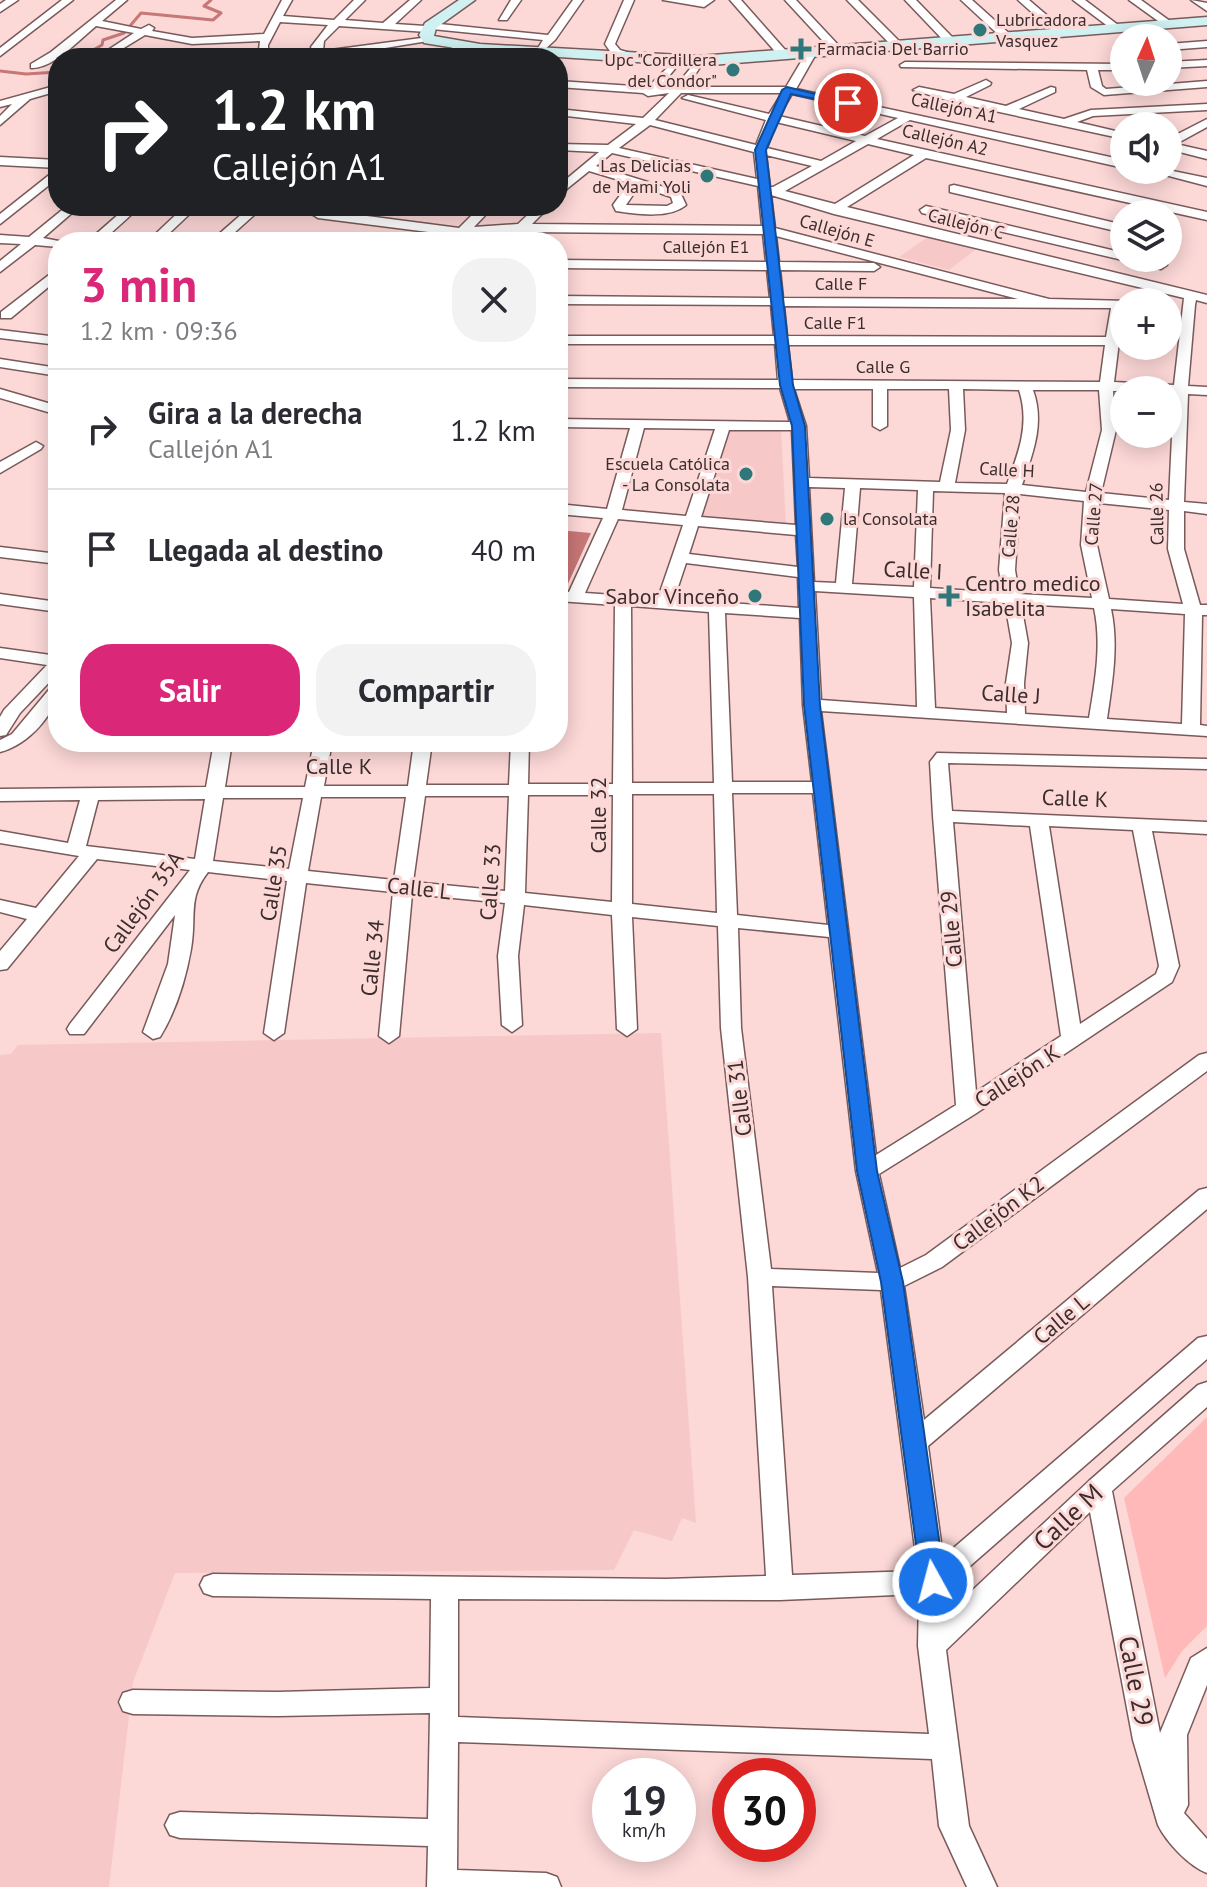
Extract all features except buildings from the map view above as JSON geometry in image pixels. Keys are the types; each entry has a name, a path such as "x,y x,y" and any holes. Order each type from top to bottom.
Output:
{"street":[{"path":"0,9 13,0"},
{"path":"3,50 33,34 68,0"},
{"path":"56,48 122,0"},
{"path":"263,48 287,0"},
{"path":"316,48 334,22 360,0"},
{"path":"387,25 416,0"},
{"path":"356,48 429,32 468,0"},
{"path":"503,18 516,0"},
{"path":"542,48 578,0"},
{"path":"629,0 617,23 611,50 648,60"},
{"path":"668,0 706,2"},
{"path":"735,0 748,11 783,54"},
{"path":"790,0 837,50"},
{"path":"852,0 897,45"},
{"path":"910,0 947,44"},
{"path":"966,0 1007,37"},
{"path":"1023,0 1060,32"},
{"path":"1078,0 1111,24"},
{"path":"1134,0 1169,24 1207,23"},
{"path":"1196,0 1207,8"},
{"path":"278,19 387,25 429,32 551,38"},
{"path":"119,48 158,21"},
{"path":"94,23 192,41 268,37"},
{"path":"568,56 673,65 1207,23"},
{"path":"568,53 698,63 1110,28"},
{"path":"429,32 448,48"},
{"path":"1182,46 1207,44"},
{"path":"35,66 48,55"},
{"path":"811,55 787,90 760,150 768,188 772,266 786,385 799,426 812,705 867,1171 892,1282 915,1442 933,1582 932,1646 954,1826 982,1887"},
{"path":"568,184 608,149 650,122 679,93 698,63"},
{"path":"1182,64 1207,63"},
{"path":"568,140 653,90 673,65"},
{"path":"905,65 1110,68"},
{"path":"1092,69 1097,87 1104,92 1207,84"},
{"path":"953,99 986,83"},
{"path":"568,85 679,93"},
{"name":"Callejón A1","path":"679,93 787,90 1110,161"},
{"path":"919,90 1110,132"},
{"path":"1007,110 1051,90"},
{"path":"0,104 48,91"},
{"name":"Callejón A2","path":"679,93 772,119 983,167 1190,194 1207,216"},
{"path":"0,122 28,96"},
{"path":"1064,123 1091,113 1207,107"},
{"path":"568,113 650,122 822,165"},
{"path":"768,188 822,165 908,117"},
{"path":"1182,137 1207,122"},
{"name":"Callejón C","path":"568,147 608,149 768,188 834,210 1153,288"},
{"path":"1182,149 1207,155"},
{"path":"834,210 924,154"},
{"path":"0,172 6,162 48,164"},
{"path":"588,167 669,192 680,199 676,209 618,206 636,182"},
{"path":"904,227 983,167"},
{"path":"0,220 48,180"},
{"path":"954,189 1110,226"},
{"path":"657,229 658,210"},
{"path":"926,210 1110,254"},
{"path":"0,268 62,216"},
{"path":"105,232 123,216"},
{"path":"164,232 181,216"},
{"path":"228,232 246,216"},
{"path":"351,216 432,232"},
{"path":"462,232 478,216"},
{"path":"517,232 534,216"},
{"name":"Callejón E","path":"493,232 521,228 769,230 902,268 1044,302"},
{"path":"0,239 48,243"},
{"name":"Callejón E1","path":"568,264 902,268"},
{"path":"6,315 48,280"},
{"name":"Calle F","path":"568,300 1110,304"},
{"name":"Calle 26","path":"1182,382 1195,300"},
{"path":"0,334 48,340"},
{"path":"0,362 34,338"},
{"name":"Calle F1","path":"568,340 1110,341"},
{"name":"Calle 27","path":"1097,724 1104,682 1106,624 1089,545 1092,497 1109,430 1106,386 1110,360"},
{"path":"0,362 48,370"},
{"name":"Calle G","path":"568,383 1110,386"},
{"path":"880,385 880,426"},
{"path":"947,487 958,430 956,385"},
{"name":"Calle 28","path":"1016,718 1015,683 1020,643 1007,570 1013,489 1027,449 1033,411 1024,385"},
{"name":"Calle G","path":"1182,388 1207,391"},
{"path":"0,393 48,404"},
{"path":"568,423 799,426"},
{"path":"568,593 613,513 638,425"},
{"path":"665,602 723,426"},
{"path":"0,468 36,446"},
{"name":"Calle 26","path":"1179,448 1176,549 1200,610 1195,648 1199,730"},
{"name":"Calle H","path":"803,482 1013,489 1207,509"},
{"path":"844,588 853,484"},
{"path":"926,487 922,592 926,712"},
{"path":"568,510 806,531"},
{"path":"0,552 48,558"},
{"name":"Calle I","path":"680,558 844,588 1200,610"},
{"path":"568,597 810,614"},
{"path":"0,599 48,606"},
{"name":"Calle 32","path":"623,600 622,909 627,1029"},
{"name":"Calle 31","path":"717,606 731,1028 760,1277 780,1589"},
{"path":"0,653 48,660"},
{"path":"0,731 6,709 48,671"},
{"path":"0,747 18,738 48,702"},
{"name":"Calle J","path":"812,705 1199,730"},
{"name":"Callejón 35A","path":"77,1029 203,866 221,752"},
{"name":"Calle 35","path":"274,1033 297,876 321,752"},
{"name":"Calle 34","path":"389,1036 403,887 422,752"},
{"name":"Calle 33","path":"512,1025 508,956 515,898 520,752"},
{"name":"Calle 29","path":"967,1109 939,762 949,755 1207,764"},
{"name":"Calle K","path":"0,795 822,787"},
{"path":"0,964 42,916 84,852 91,792"},
{"name":"Calle K","path":"942,816 1207,828"},
{"path":"1039,820 1072,1040"},
{"name":"Callejón K","path":"867,1171 967,1109 1165,977 1169,966 1141,825"},
{"name":"Calle L","path":"0,837 84,852 203,866 839,932"},
{"path":"153,1032 177,978 186,927 185,892"},
{"path":"0,906 42,916"},
{"name":"Callejón K2","path":"760,1277 892,1282 934,1261 1207,1060"},
{"name":"Calle L","path":"915,1442 1207,1196"},
{"name":"Calle M","path":"933,1582 1207,1345"},
{"path":"1170,1377 1206,1395"},
{"name":"Calle M","path":"932,1646 1098,1488 1206,1395"},
{"name":"Calle 29","path":"1098,1488 1147,1740 1173,1825 1207,1859"},
{"path":"213,1585 780,1589 933,1582"},
{"path":"445,1586 443,1885 546,1887"},
{"path":"1173,1825 1173,1735 1201,1666 1207,1660"},
{"path":"133,1702 278,1704 943,1747"},
{"path":"180,1825 441,1833"}],"shaded area":[{"path":"931,235 979,247 949,270 899,257"},
{"name":"Escuela Católica - La Consolata","path":"724,427 781,428 786,526 695,519"},
{"path":"568,531 591,533 568,584"},
{"path":"661,1033 696,1523 682,1518 672,1541 634,1530 614,1570 175,1573 133,1682 109,1887 0,1887 0,1055 11,1054 18,1045"},
{"path":"1207,1417 1207,1626 1182,1651 1165,1678 1124,1498"}],"waterway":[{"path":"97,48 103,40 124,33 141,13 213,20 221,13 204,6 211,0"},
{"path":"0,71 48,73"}],"place":[{"name":"Lubricadora Vasquez","path":"980,30"},
{"name":"Farmacia Del Barrio","path":"801,49"},
{"name":"Upc \"Cordillera del Condor\"","path":"733,70"},
{"name":"Las Delicias de Mami Yoli","path":"707,176"},
{"name":"Escuela Católica - La Consolata","path":"746,474"},
{"name":"la Consolata","path":"827,519"},
{"name":"Sabor Vinceño","path":"755,596"},
{"name":"Centro medico Isabelita","path":"949,596"}],"route":[{"path":"848,103 787,90 760,150 786,385 799,426 812,705 867,1171 892,1282 933,1582"}]}
